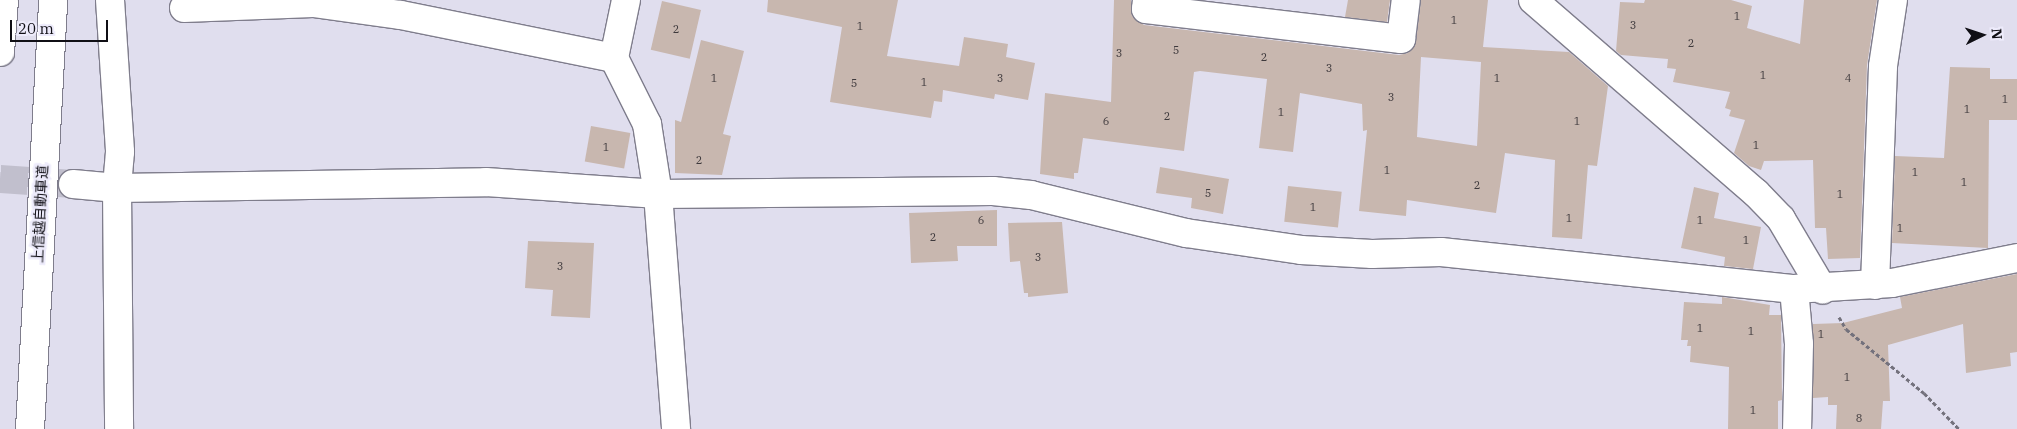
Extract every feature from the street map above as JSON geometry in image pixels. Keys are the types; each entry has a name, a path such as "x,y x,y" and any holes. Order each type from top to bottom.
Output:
{"main road":[{"path":"0,52 4,0"},
{"name":"上信越自動車道","path":"30,429 53,0"},
{"path":"110,0 120,152 117,188 119,429"},
{"path":"626,0 614,58 647,124 658,194 676,429"},
{"path":"1147,0 1146,9 1401,39 1406,0"},
{"path":"1533,0 1756,193 1781,219 1823,290"},
{"path":"1875,285 1883,66 1893,0"},
{"path":"184,8 313,4 401,15 614,58"},
{"path":"73,184 117,188 486,182 658,194 993,191 1031,195 1186,234 1301,250 1372,254 1441,252 1794,289 1823,290 1875,285 2017,258"},
{"path":"1794,289 1798,344 1797,429"}],"path":[{"path":"1823,290 1846,329 1924,392 1959,429"}],"building":[{"path":"768,0 898,0 887,56 959,66 964,37 1008,44 1006,57 1035,63 1028,100 995,94 994,99 943,90 942,102 934,101 931,118 830,102 842,27 767,12"},
{"path":"1114,0 1131,0 1132,16 1144,25 1399,55 1408,53 1416,41 1421,0 1488,0 1483,47 1569,52 1608,86 1597,166 1588,165 1582,239 1552,237 1555,160 1505,153 1496,213 1407,200 1406,216 1359,211 1367,130 1363,131 1362,104 1300,93 1293,152 1259,148 1267,79 1200,71 1194,72 1184,151 1083,138 1078,173 1074,173 1074,179 1040,174 1045,93 1111,102","holes":["1421,57 1481,62 1477,146 1417,137"]},
{"path":"1348,0 1390,0 1387,22 1345,17"},
{"path":"1645,0 1731,0 1752,6 1747,28 1800,44 1804,0 1877,0 1867,65 1860,258 1828,259 1826,228 1815,228 1813,160 1764,161 1761,170 1749,166 1734,153 1745,120 1729,116 1731,110 1725,108 1730,92 1673,82 1676,69 1667,68 1668,59 1621,55 1616,51 1620,2 1644,3"},
{"path":"662,1 701,10 690,59 651,50"},
{"path":"701,40 744,51 723,134 731,136 722,175 675,173 675,120 681,122"},
{"path":"1950,67 1990,68 1990,79 2017,79 2017,120 1989,120 1988,248 1892,243 1895,156 1944,158"},
{"path":"591,126 630,133 624,168 585,161"},
{"path":"1160,167 1229,179 1223,214 1191,208 1192,198 1156,193"},
{"path":"1288,186 1342,192 1338,227 1284,222"},
{"path":"1694,187 1719,193 1714,218 1761,227 1753,269 1724,266 1725,257 1681,248"},
{"path":"997,210 997,246 957,246 958,261 911,263 909,213"},
{"path":"1062,222 1068,293 1028,297 1028,293 1024,293 1020,261 1010,262 1008,223"},
{"path":"528,241 594,243 590,318 551,316 553,290 525,288"},
{"path":"2017,274 2017,352 2010,353 2011,366 1966,373 1963,324 1888,345 1890,401 1883,401 1881,429 1836,429 1837,405 1828,405 1828,397 1813,398 1813,324 1843,323 1902,308 1900,297"},
{"path":"1722,297 1770,305 1769,315 1781,315 1782,400 1778,401 1778,429 1728,429 1729,367 1690,362 1691,346 1687,346 1688,340 1681,340 1684,302 1722,304"}],"tunnel":[{"path":"0,179 73,184"}]}
